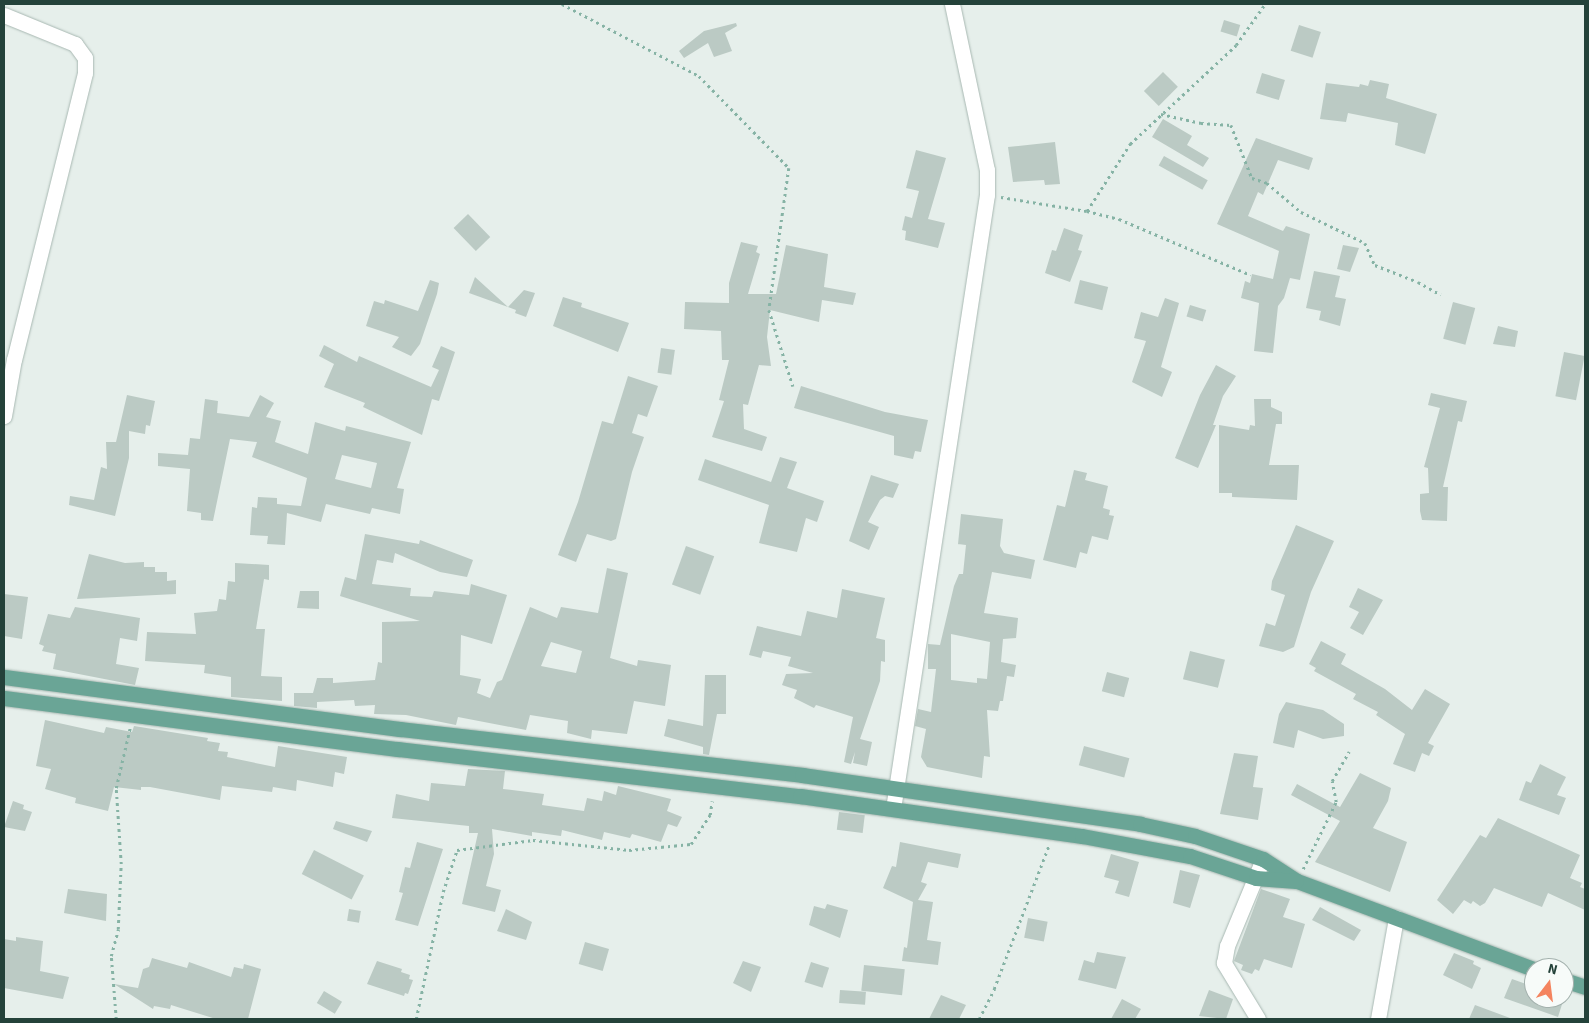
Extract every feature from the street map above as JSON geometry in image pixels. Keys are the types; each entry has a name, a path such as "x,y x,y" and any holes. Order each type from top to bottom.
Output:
{"main road":[{"path":"4,677 896,789 1140,824 1195,836 1263,859 1297,881 1524,964"},
{"path":"4,698 893,809 1055,832 1190,856 1256,878 1297,881"}],"street":[{"path":"893,809 987,195 987,170 952,4"},
{"path":"4,16 75,44 86,58 85,73 14,359 4,416"},
{"path":"1258,1019 1224,963 1226,946 1263,859"},
{"path":"1378,1019 1396,918"}],"path":[{"path":"562,4 700,76 789,168 769,310 793,386"},
{"path":"1087,211 1130,144 1236,46 1265,4"},
{"path":"1161,114 1201,123 1231,125 1252,178 1267,183 1301,212 1366,243 1375,265 1418,282 1441,295"},
{"path":"987,195 1087,211 1119,219 1251,275"},
{"path":"116,1019 111,956 118,929 121,864 116,788 133,715"},
{"path":"1297,881 1336,802 1332,781 1349,751"},
{"path":"416,1019 443,892 457,850 533,840 629,850 691,844 710,815 714,787"},
{"path":"979,1019 994,988 1055,832"}],"building":[{"path":"1224,20 1240,25 1237,36 1220,31"},
{"path":"736,23 737,26 725,33 732,51 714,57 708,43 684,58 679,51 704,31"},
{"path":"1299,25 1321,32 1313,58 1291,51"},
{"path":"1163,72 1178,87 1159,106 1144,91"},
{"path":"1262,73 1285,80 1279,100 1256,93"},
{"path":"1370,80 1389,84 1386,98 1437,114 1425,154 1395,145 1398,123 1348,113 1346,122 1320,119 1326,83 1359,87 1360,84 1368,86"},
{"path":"1163,119 1192,136 1187,145 1209,158 1203,167 1152,137"},
{"path":"1256,138 1313,158 1309,170 1278,160 1263,195 1258,192 1248,216 1283,231 1286,226 1310,234 1300,280 1290,278 1284,298 1278,306 1273,353 1254,351 1259,303 1241,298 1245,281 1250,283 1252,274 1273,279 1279,251 1217,224"},
{"path":"1055,142 1060,184 1045,185 1044,180 1013,182 1008,147"},
{"path":"916,150 946,158 928,219 945,223 938,248 905,240 906,231 902,230 905,216 912,218 919,191 906,188"},
{"path":"1164,156 1208,180 1202,190 1159,166"},
{"path":"468,214 490,237 476,251 454,228"},
{"path":"1064,228 1083,235 1078,250 1082,251 1070,282 1045,273 1052,250 1056,251"},
{"path":"741,242 758,246 756,252 760,254 748,294 776,294 786,245 828,254 824,287 856,293 853,305 822,300 819,322 770,310 767,337 771,366 759,365 748,405 743,404 744,429 767,437 762,451 712,437 724,401 719,400 729,360 722,360 721,331 684,329 685,302 729,303 729,283"},
{"path":"1343,245 1359,248 1350,272 1337,269"},
{"path":"1314,271 1340,276 1335,297 1346,299 1340,326 1319,320 1321,311 1306,308"},
{"path":"475,277 508,307 524,290 535,293 526,317 515,313 516,310 469,293"},
{"path":"430,280 439,283 437,294 420,344 411,356 392,347 399,337 366,326 374,301 384,304 385,300 418,311"},
{"path":"1080,280 1108,287 1102,310 1074,303"},
{"path":"563,297 582,303 581,307 629,323 618,352 553,326"},
{"path":"1165,298 1179,303 1161,367 1172,372 1162,397 1132,382 1146,341 1134,338 1141,312 1158,317"},
{"path":"1453,302 1475,308 1465,345 1443,339"},
{"path":"1190,305 1206,310 1203,321 1186,316"},
{"path":"1498,326 1518,331 1515,347 1493,344"},
{"path":"324,345 357,362 359,356 431,387 439,370 432,367 441,346 455,352 439,401 432,399 422,435 363,407 365,403 324,387 334,364 319,356"},
{"path":"661,348 675,350 671,375 658,373"},
{"path":"1564,352 1585,356 1576,400 1555,396"},
{"path":"1216,365 1236,376 1223,396 1213,425 1216,425 1198,468 1175,458 1200,395"},
{"path":"628,376 658,386 647,417 638,414 632,433 644,437 632,472 616,539 611,541 587,534 576,562 558,555 578,502 602,421 613,424"},
{"path":"801,386 885,412 928,420 921,452 915,451 913,459 894,455 894,436 794,408"},
{"path":"1431,393 1467,401 1462,422 1458,421 1443,487 1448,487 1447,521 1422,520 1420,511 1420,494 1429,493 1428,468 1424,467 1440,408 1428,405"},
{"path":"127,395 155,401 150,426 146,425 145,434 129,431 129,458 115,516 69,505 70,496 94,500 101,467 107,469 106,442 116,442"},
{"path":"260,395 274,403 266,417 281,421 275,442 308,454 315,422 345,431 346,426 411,442 397,488 404,489 400,514 372,508 370,514 326,504 321,522 287,513 285,545 267,544 268,536 250,535 252,507 257,508 258,497 277,498 277,504 301,506 307,478 252,457 257,442 230,439 213,521 201,520 201,513 187,511 190,469 158,466 158,453 188,455 190,438 200,439 205,399 218,401 217,413 249,417","holes":["342,455 377,463 371,488 335,479"]},
{"path":"1254,399 1271,399 1271,407 1282,412 1282,424 1276,424 1269,465 1299,465 1297,500 1232,497 1232,493 1219,493 1219,425 1249,430 1250,425 1255,426"},
{"path":"780,457 797,462 787,488 824,501 817,522 806,518 797,552 759,543 769,505 698,480 705,459 771,482"},
{"path":"1074,470 1087,473 1085,480 1108,486 1103,508 1110,510 1109,515 1114,516 1108,540 1092,536 1087,554 1080,552 1076,568 1043,560 1057,505 1065,507"},
{"path":"871,475 899,484 893,498 885,496 880,500 868,522 879,527 869,550 849,541"},
{"path":"961,514 1003,519 1000,546 1004,553 1035,560 1031,579 992,572 984,613 1018,618 1016,638 1003,639 1001,662 1016,665 1014,677 1007,676 1003,701 1000,701 998,711 987,710 990,757 984,756 982,778 927,767 921,757 926,729 915,726 918,709 931,712 936,669 928,669 928,644 940,645 954,586 959,574 963,574 966,545 958,544","holes":["951,634 990,642 987,679 977,678 977,683 951,680"]},
{"path":"1296,525 1334,541 1311,592 1294,647 1283,652 1259,646 1266,623 1275,626 1285,595 1271,590 1272,581"},
{"path":"365,534 419,544 420,540 473,560 467,577 440,572 395,553 393,563 377,560 372,584 411,588 410,596 432,597 434,591 469,595 471,584 507,595 492,644 461,635 460,675 481,679 477,693 490,698 497,682 502,680 530,607 557,618 561,607 598,613 607,568 628,573 610,658 637,666 638,660 671,665 665,706 634,701 627,734 592,730 591,739 567,733 568,721 530,715 526,730 458,717 456,725 406,715 374,714 375,705 355,706 354,700 317,702 317,708 294,706 294,693 313,693 317,678 333,678 333,683 375,680 378,662 382,663 382,622 420,621 340,596 345,577 356,580","holes":["551,642 582,651 576,673 541,666"]},
{"path":"686,546 714,556 700,595 672,585"},
{"path":"89,554 125,563 144,562 144,567 155,567 155,572 167,572 167,581 176,580 176,594 77,599"},
{"path":"235,563 269,565 269,580 264,579 256,629 265,629 261,676 282,677 282,701 231,697 231,677 204,673 205,665 145,661 147,632 196,634 194,613 217,611 219,599 226,600 228,581 235,582"},
{"path":"1358,588 1383,600 1363,635 1350,628 1359,612 1349,607"},
{"path":"842,589 885,598 876,638 885,640 885,662 881,661 880,681 860,739 872,742 867,766 853,763 855,752 851,764 844,762 853,717 816,705 814,708 794,698 797,690 782,685 786,674 813,673 788,666 791,657 763,651 761,658 749,655 757,626 801,636 807,611 837,618"},
{"path":"300,591 319,591 319,609 297,608"},
{"path":"4,594 28,597 22,639 4,636"},
{"path":"75,607 140,618 137,641 120,638 116,664 139,668 135,685 53,669 56,654 42,651 44,646 39,644 48,614 70,618"},
{"path":"1321,641 1346,654 1341,664 1385,689 1412,710 1425,689 1450,704 1428,743 1434,746 1429,756 1422,753 1415,772 1393,764 1405,734 1376,715 1378,712 1353,699 1356,694 1314,671 1316,668 1309,664"},
{"path":"1190,651 1225,660 1218,688 1183,679"},
{"path":"1107,672 1129,678 1124,697 1102,691"},
{"path":"705,675 726,675 726,714 717,714 709,755 703,754 703,747 664,736 668,719 703,726"},
{"path":"1286,702 1323,710 1344,724 1344,736 1323,739 1298,730 1294,748 1273,743 1279,714"},
{"path":"45,720 104,733 106,727 132,732 134,726 208,738 207,741 220,743 218,751 228,752 227,757 275,767 278,746 347,757 344,774 335,772 333,787 297,780 296,791 273,787 272,792 222,786 220,800 150,787 141,787 141,790 114,787 108,811 75,803 76,798 45,789 51,769 36,766"},
{"path":"1084,746 1129,758 1124,777 1079,765"},
{"path":"1234,753 1258,756 1253,787 1263,788 1258,820 1220,814"},
{"path":"1540,764 1566,777 1557,795 1566,798 1559,815 1519,800 1526,781 1531,783"},
{"path":"468,769 505,771 503,789 544,794 542,805 584,811 587,798 602,801 604,791 616,795 618,786 671,799 667,811 682,817 677,827 668,824 661,842 632,834 630,838 604,832 602,840 562,830 561,836 532,832 532,836 492,829 494,854 486,886 501,890 495,912 462,904 478,833 469,833 469,826 392,818 396,794 429,801 431,783 465,786"},
{"path":"1360,773 1391,788 1388,801 1373,828 1407,842 1390,892 1315,862 1340,821 1291,795 1297,784 1340,807"},
{"path":"13,801 24,805 23,809 32,812 25,831 4,827"},
{"path":"839,812 865,815 863,833 837,830"},
{"path":"1498,818 1580,855 1570,878 1582,883 1580,887 1585,889 1585,910 1548,893 1542,907 1494,888 1485,903 1480,906 1473,901 1471,904 1464,900 1453,914 1437,900 1480,835 1486,838"},
{"path":"336,821 372,831 367,842 333,829"},
{"path":"417,842 443,849 418,926 395,920 403,893 399,892 405,867 410,868"},
{"path":"900,842 961,854 958,868 928,862 921,882 927,884 918,900 933,902 927,940 941,942 938,965 902,961 904,947 907,948 913,902 883,888 892,866 896,867"},
{"path":"314,850 364,875 352,899 302,874"},
{"path":"1111,854 1139,862 1129,897 1115,893 1119,881 1104,877"},
{"path":"1180,870 1200,875 1190,908 1173,903"},
{"path":"68,889 107,894 106,921 64,913"},
{"path":"1261,889 1290,899 1283,917 1305,924 1292,968 1264,959 1259,971 1255,969 1252,974 1241,970 1243,965 1234,961"},
{"path":"827,904 848,910 840,938 809,925 814,906 825,909"},
{"path":"1320,907 1361,930 1354,941 1312,920"},
{"path":"349,909 361,911 359,923 347,921"},
{"path":"506,909 532,922 526,940 497,931"},
{"path":"1028,918 1048,922 1044,941 1024,938"},
{"path":"16,937 43,941 40,971 69,977 63,999 4,988 4,939 16,941"},
{"path":"585,942 609,949 603,971 579,964"},
{"path":"1097,952 1126,957 1116,989 1078,980 1084,960 1094,963"},
{"path":"1454,953 1474,961 1473,964 1481,968 1472,989 1443,975"},
{"path":"152,958 187,968 189,962 231,977 234,967 243,969 244,964 261,969 248,1019 216,1019 171,1005 170,1009 154,1006 153,1009 114,984 138,988 143,969 149,967"},
{"path":"377,961 402,969 401,972 410,975 409,979 413,980 408,994 405,993 404,996 367,984"},
{"path":"743,961 761,967 751,992 733,983"},
{"path":"811,962 829,968 823,988 805,982"},
{"path":"864,965 905,969 902,995 861,991"},
{"path":"1512,979 1524,983 1524,1005 1504,998"},
{"path":"840,990 866,992 865,1005 839,1003"},
{"path":"1209,990 1233,999 1226,1019 1199,1016"},
{"path":"324,991 342,1002 335,1014 317,1003"},
{"path":"941,995 966,1005 959,1019 929,1019"},
{"path":"1122,999 1141,1009 1135,1019 1111,1019"},
{"path":"1475,1005 1510,1018 1510,1019 1469,1019"},
{"path":"1532,1008 1561,1008 1558,1017"}]}
